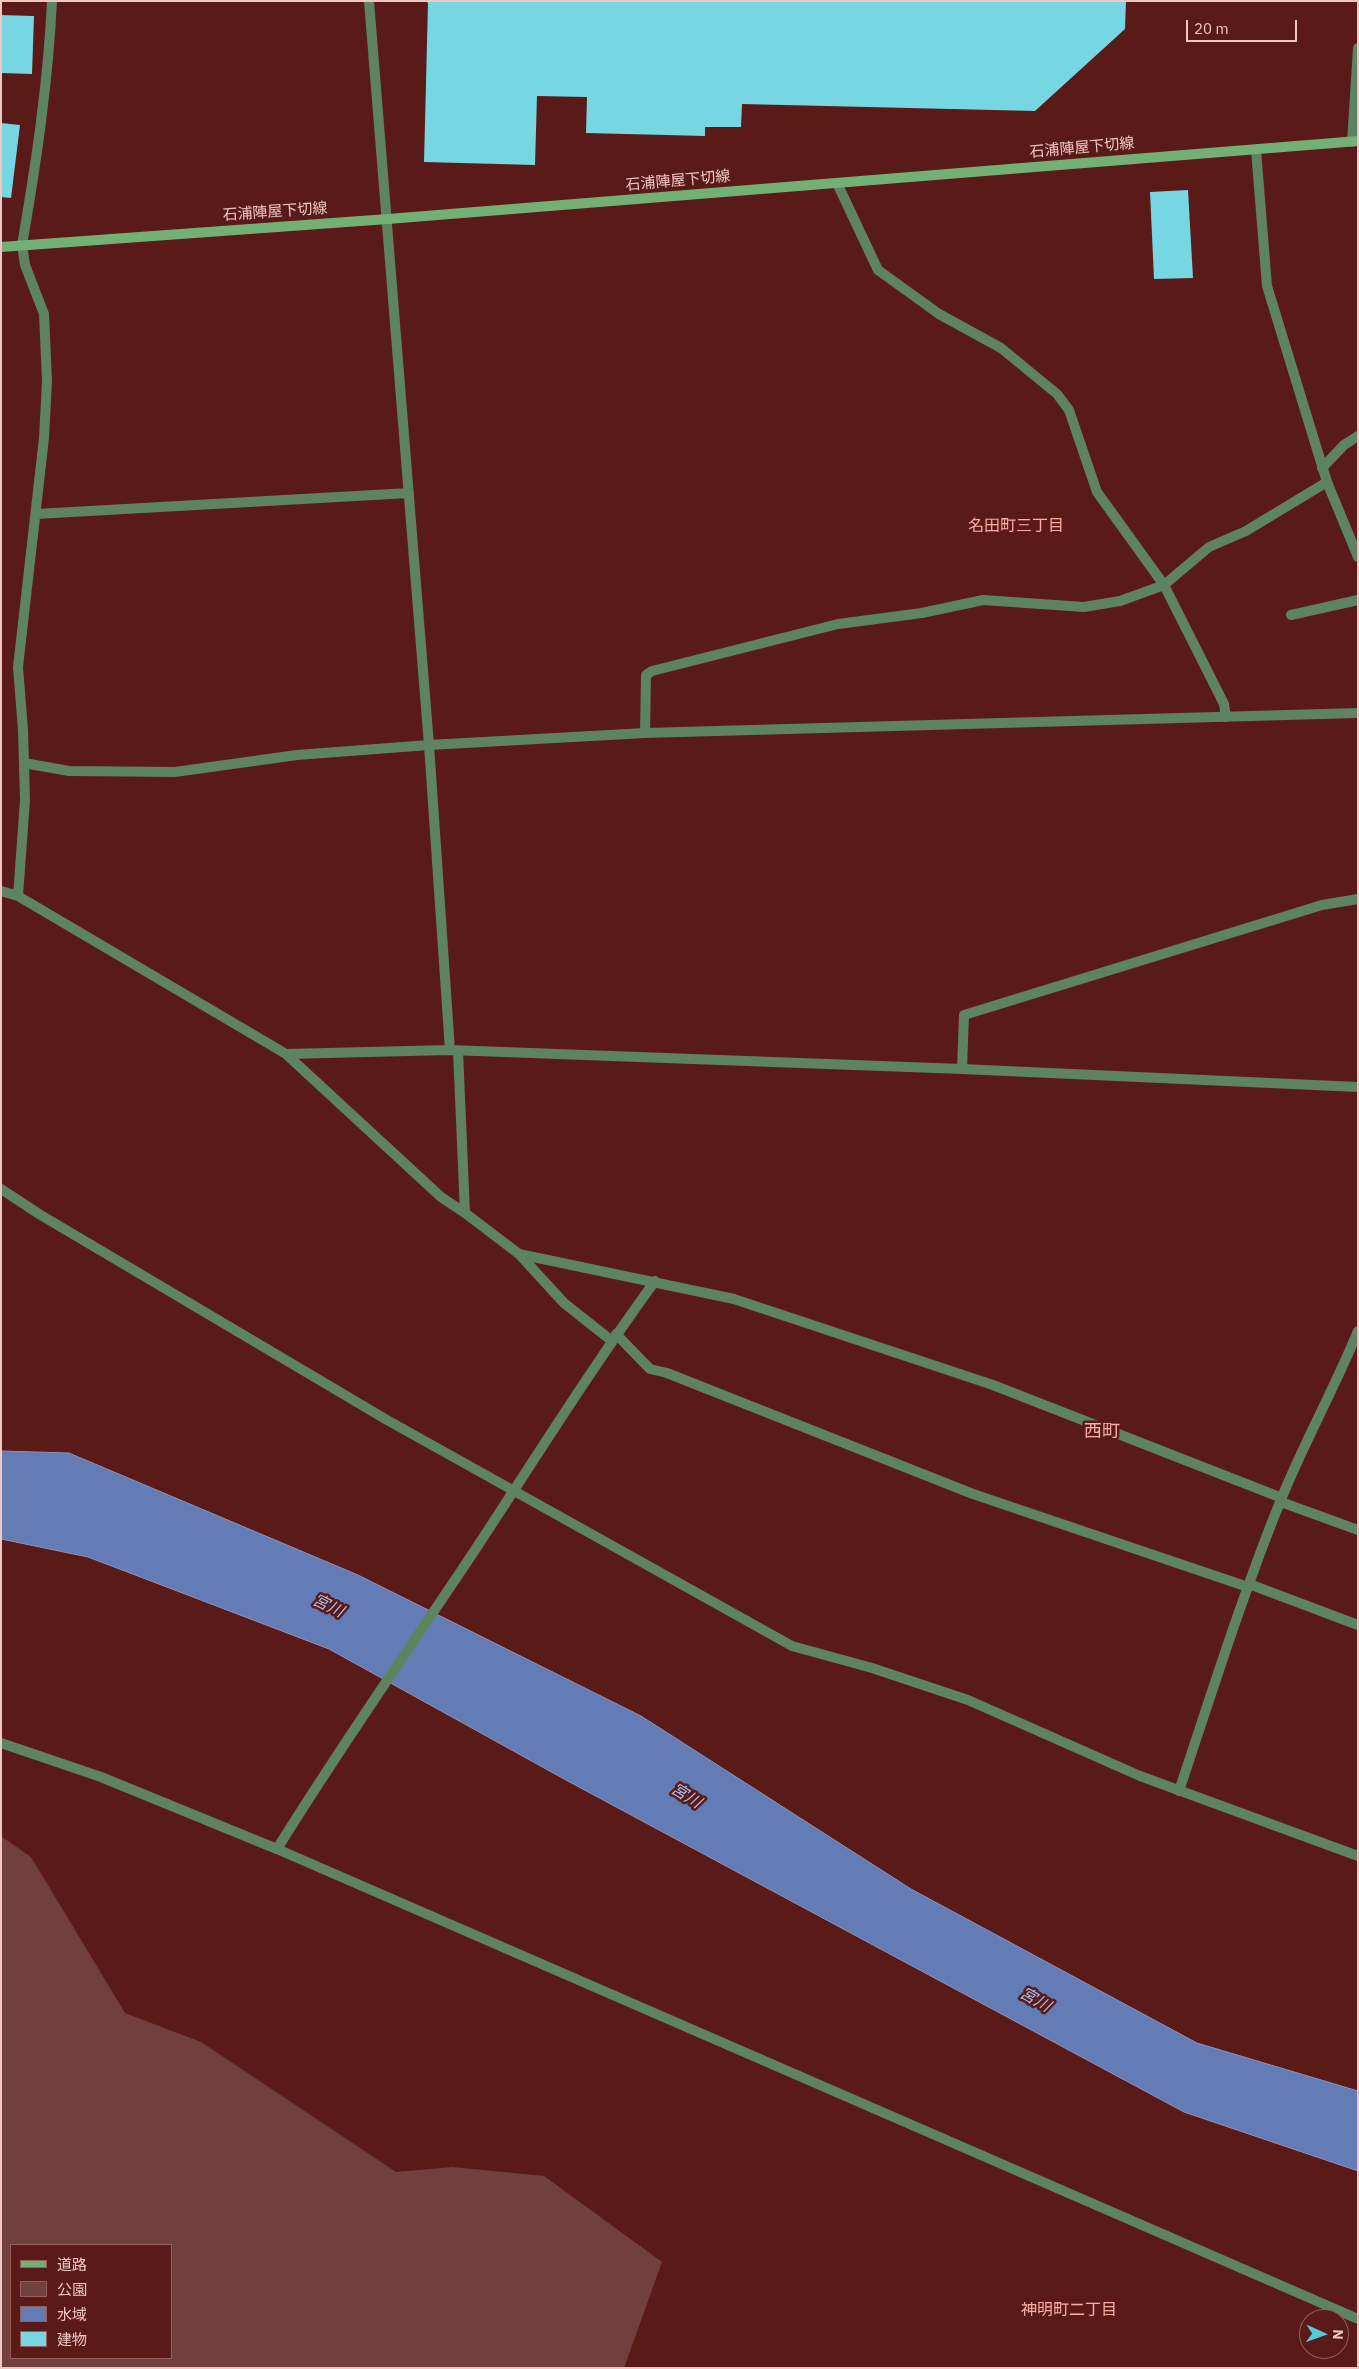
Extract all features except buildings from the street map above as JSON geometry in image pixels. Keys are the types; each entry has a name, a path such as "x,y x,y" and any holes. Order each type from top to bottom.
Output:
{"main road":[{"name":"石浦陣屋下切線","path":"1,247 388,219 1355,141"}],"street":[{"path":"18,896 25,800 18,667 44,438 46,390 44,314 26,265 22,245 42,126 49,60 52,1"},
{"path":"369,1 454,1050 465,1212"},
{"path":"1355,141 1358,48"},
{"path":"1256,150 1267,286 1322,468 1358,557"},
{"path":"836,183 878,270 939,314 1001,348 1057,394 1069,410 1097,492 1164,585 1224,704 1226,716"},
{"path":"1322,468 1344,445 1358,436"},
{"path":"645,733 646,675 652,671 838,624 922,613 984,600 1084,607 1120,601 1164,585 1209,547 1246,531 1327,482"},
{"path":"36,514 409,493"},
{"path":"1290,615 1358,600"},
{"path":"24,763 69,770 175,772 297,755 429,745 645,733 1358,712"},
{"path":"1,891 18,896 286,1054 441,1197 465,1212 519,1254 564,1303 614,1337 650,1369 668,1373 973,1494 1249,1586 1358,1625"},
{"path":"962,1069 964,1015 1322,905 1358,899"},
{"path":"286,1054 454,1050 962,1069 1358,1088"},
{"path":"1,1189 39,1214 387,1420 792,1646 872,1668 968,1700 1140,1776 1358,1856"},
{"path":"519,1254 734,1299 993,1385 1358,1530"},
{"path":"277,1849 334,1758 460,1572 614,1337 655,1281"},
{"path":"1179,1791 1249,1586 1281,1500 1337,1382 1358,1331"},
{"path":"1,1743 101,1777 277,1849 1358,2318"}],"green space":[{"path":"1,1836 31,1857 125,2013 201,2042 396,2172 452,2167 544,2176 662,2262 624,2368 1,2368"}],"water":[{"name":"宮川","path":"1,1451 69,1453 358,1575 641,1716 911,1889 1197,2043 1358,2091 1358,2171 1184,2112 564,1779 329,1649 88,1557 1,1539"}],"district":[{"name":"名田町三丁目","path":"1016,526"},
{"name":"西町","path":"1102,1432"},
{"name":"神明町二丁目","path":"1069,2310"}]}
